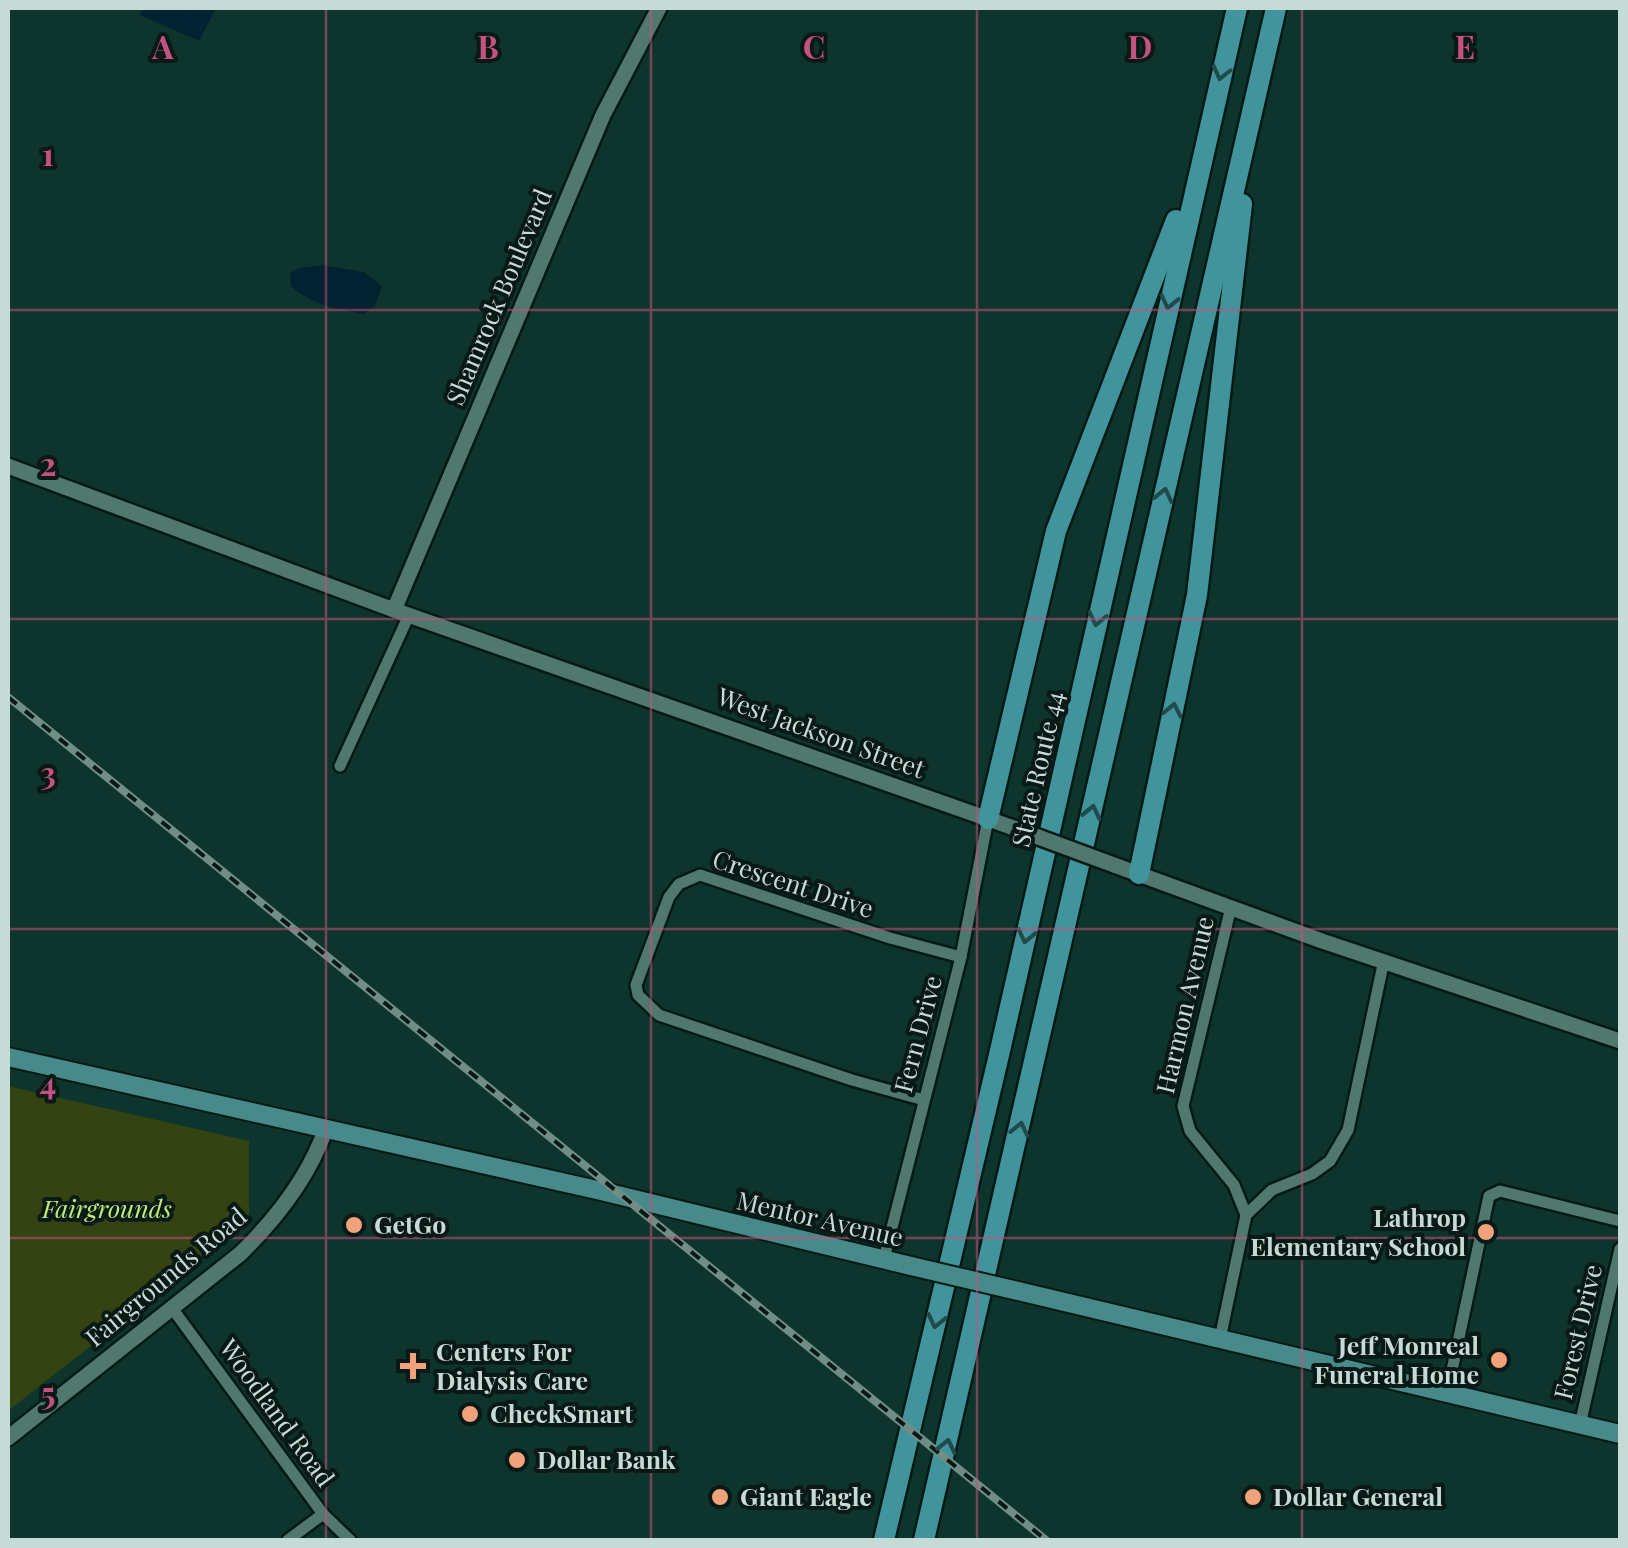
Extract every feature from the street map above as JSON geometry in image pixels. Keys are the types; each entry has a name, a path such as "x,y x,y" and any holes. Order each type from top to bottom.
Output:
{"highway":[{"name":"State Route 44","path":"884,1540 999,1055 1237,8"},
{"path":"924,1540 1276,8"},
{"path":"1139,874 1196,595 1254,101"},
{"path":"988,818 1056,531 1206,138"}],"main road":[{"name":"Mentor Avenue","path":"8,1057 326,1128 1620,1434"}],"street":[{"name":"Shamrock Boulevard","path":"401,612 603,115 659,8"},
{"name":"West Jackson Street","path":"8,466 401,612 988,818 1322,941 1620,1042"},
{"path":"340,766 401,612"},
{"name":"Fern Drive","path":"884,1259 962,957 988,818"},
{"name":"Crescent Drive","path":"924,1100 658,1015 638,995 636,985 670,896 679,884 700,875 890,938 962,957"},
{"name":"Harmon Avenue","path":"1232,907 1183,1106 1190,1132 1234,1184 1246,1214"},
{"path":"1220,1339 1246,1214 1272,1190 1330,1162 1348,1130 1384,960"},
{"name":"Fairgrounds Road","path":"8,1438 260,1235 302,1179 326,1128"},
{"path":"1448,1394 1490,1196 1500,1191 1620,1221"},
{"name":"Forest Drive","path":"1580,1425 1620,1250"},
{"name":"Woodland Road","path":"172,1308 323,1514 350,1540"},
{"path":"288,1540 323,1514"}],"green space":[{"name":"Fairgrounds","path":"8,1086 249,1141 249,1221 8,1411"}],"water":[{"path":"144,8 216,8 199,41 140,15"},
{"path":"321,265 364,272 382,286 375,305 364,314 344,310 316,302 291,286 290,273"}],"railway":[{"path":"8,697 1046,1540"}],"place":[{"name":"GetGo","path":"354,1225"},
{"name":"Lathrop Elementary School","path":"1486,1232"},
{"name":"Jeff Monreal Funeral Home","path":"1499,1360"},
{"name":"Centers For Dialysis Care","path":"413,1366"},
{"name":"CheckSmart","path":"470,1414"},
{"name":"Dollar Bank","path":"517,1460"},
{"name":"Giant Eagle","path":"720,1497"},
{"name":"Dollar General","path":"1253,1497"}]}
